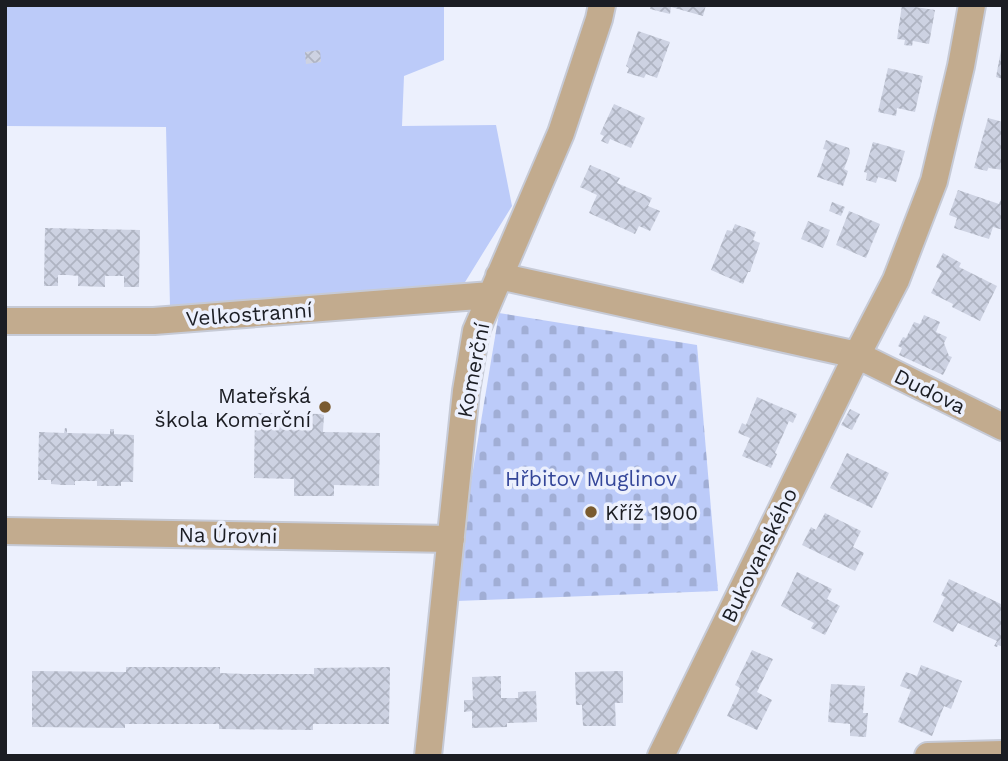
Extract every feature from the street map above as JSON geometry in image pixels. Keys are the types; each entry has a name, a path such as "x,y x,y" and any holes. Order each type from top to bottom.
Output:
{"street":[{"name":"Komerční","path":"428,756 466,391 476,331 561,133 602,5"},
{"name":"Bukovanského","path":"661,756 895,281 934,181 961,66 972,5"},
{"name":"Velkostranní","path":"5,321 154,321 495,286"},
{"path":"495,286 857,355"},
{"name":"Dudova","path":"857,355 1003,427"},
{"name":"Na Úrovni","path":"5,531 451,539"},
{"path":"928,756 1003,754"}],"green space":[{"path":"5,5 444,5 444,60 404,76 402,126 496,125 512,206 462,287 170,307 166,127 5,126"},
{"name":"Hřbitov Muglinov","path":"499,313 697,345 718,591 457,601 463,530"}],"building":[{"path":"651,5 706,5 703,16 671,7 670,14 650,9"},
{"path":"902,5 935,10 929,44 913,41 912,46 904,45 905,40 897,39"},
{"path":"638,31 670,42 657,78 646,74 644,78 627,73 629,68 626,66"},
{"path":"320,50 321,62 306,64 305,52"},
{"path":"1001,50 1003,51 1003,79 996,77"},
{"path":"888,68 923,76 915,112 897,108 896,116 878,112"},
{"path":"614,104 645,118 631,148 610,139 608,144 601,141 604,136 600,134"},
{"path":"988,118 1003,122 1003,170 974,168"},
{"path":"826,140 849,148 850,153 844,169 848,171 843,186 817,177 827,150 823,149"},
{"path":"873,142 905,151 896,182 878,177 876,183 866,180 867,173 864,172"},
{"path":"590,165 620,178 617,183 652,198 648,206 660,211 650,231 639,226 635,234 589,213 597,195 580,187"},
{"path":"958,190 999,204 1003,194 1003,230 993,227 989,239 954,228 957,218 949,215"},
{"path":"832,202 845,207 841,216 829,211"},
{"path":"849,211 880,224 866,258 836,245"},
{"path":"808,221 830,230 823,248 801,239"},
{"path":"735,224 756,232 753,240 760,243 743,284 711,270 727,230 732,231"},
{"path":"45,228 140,230 139,287 124,287 124,276 105,276 105,287 78,286 78,276 68,275 58,275 58,286 44,286"},
{"path":"943,253 961,263 959,267 997,286 980,321 931,293 942,271 936,267"},
{"path":"924,315 940,322 936,332 947,337 944,343 949,356 952,357 943,375 899,355 902,348 898,346 903,337 906,338 914,322 920,324"},
{"path":"757,397 797,414 793,423 789,421 771,468 742,456 750,438 738,433 742,423 746,425"},
{"path":"850,409 860,414 852,430 841,425"},
{"path":"255,413 324,414 323,432 380,433 379,486 334,485 334,496 294,496 294,479 254,478"},
{"path":"65,428 67,433 110,434 110,429 114,429 114,434 134,435 133,482 121,482 121,486 97,486 97,481 75,481 75,485 63,485 51,484 51,480 38,480 39,432 64,433"},
{"path":"847,453 889,473 872,508 830,488"},
{"path":"825,513 861,531 853,547 864,553 855,571 802,545 811,527 816,530"},
{"path":"797,572 832,589 827,599 840,606 825,635 811,628 814,623 781,606"},
{"path":"949,579 1003,605 1003,647 994,646 997,641 958,623 953,632 933,622 945,597 941,595"},
{"path":"752,650 773,659 757,692 772,700 757,730 727,716 740,688 735,685"},
{"path":"921,665 962,681 951,709 944,706 932,736 898,722 911,690 900,686 906,672 917,676"},
{"path":"126,667 220,667 220,673 314,674 314,668 390,667 389,724 313,724 313,730 219,729 219,724 125,724 125,728 32,727 32,671 126,672"},
{"path":"623,671 623,703 615,703 616,726 583,726 582,705 576,705 575,672"},
{"path":"501,676 501,698 518,698 518,692 536,691 537,722 507,723 507,727 472,728 472,711 464,712 464,700 473,700 472,677"},
{"path":"831,684 865,686 863,713 868,713 866,737 850,736 850,724 828,722"}],"place":[{"name":"Mateřská škola Komerční","path":"325,407"},
{"name":"Kříž 1900","path":"591,512"}]}
